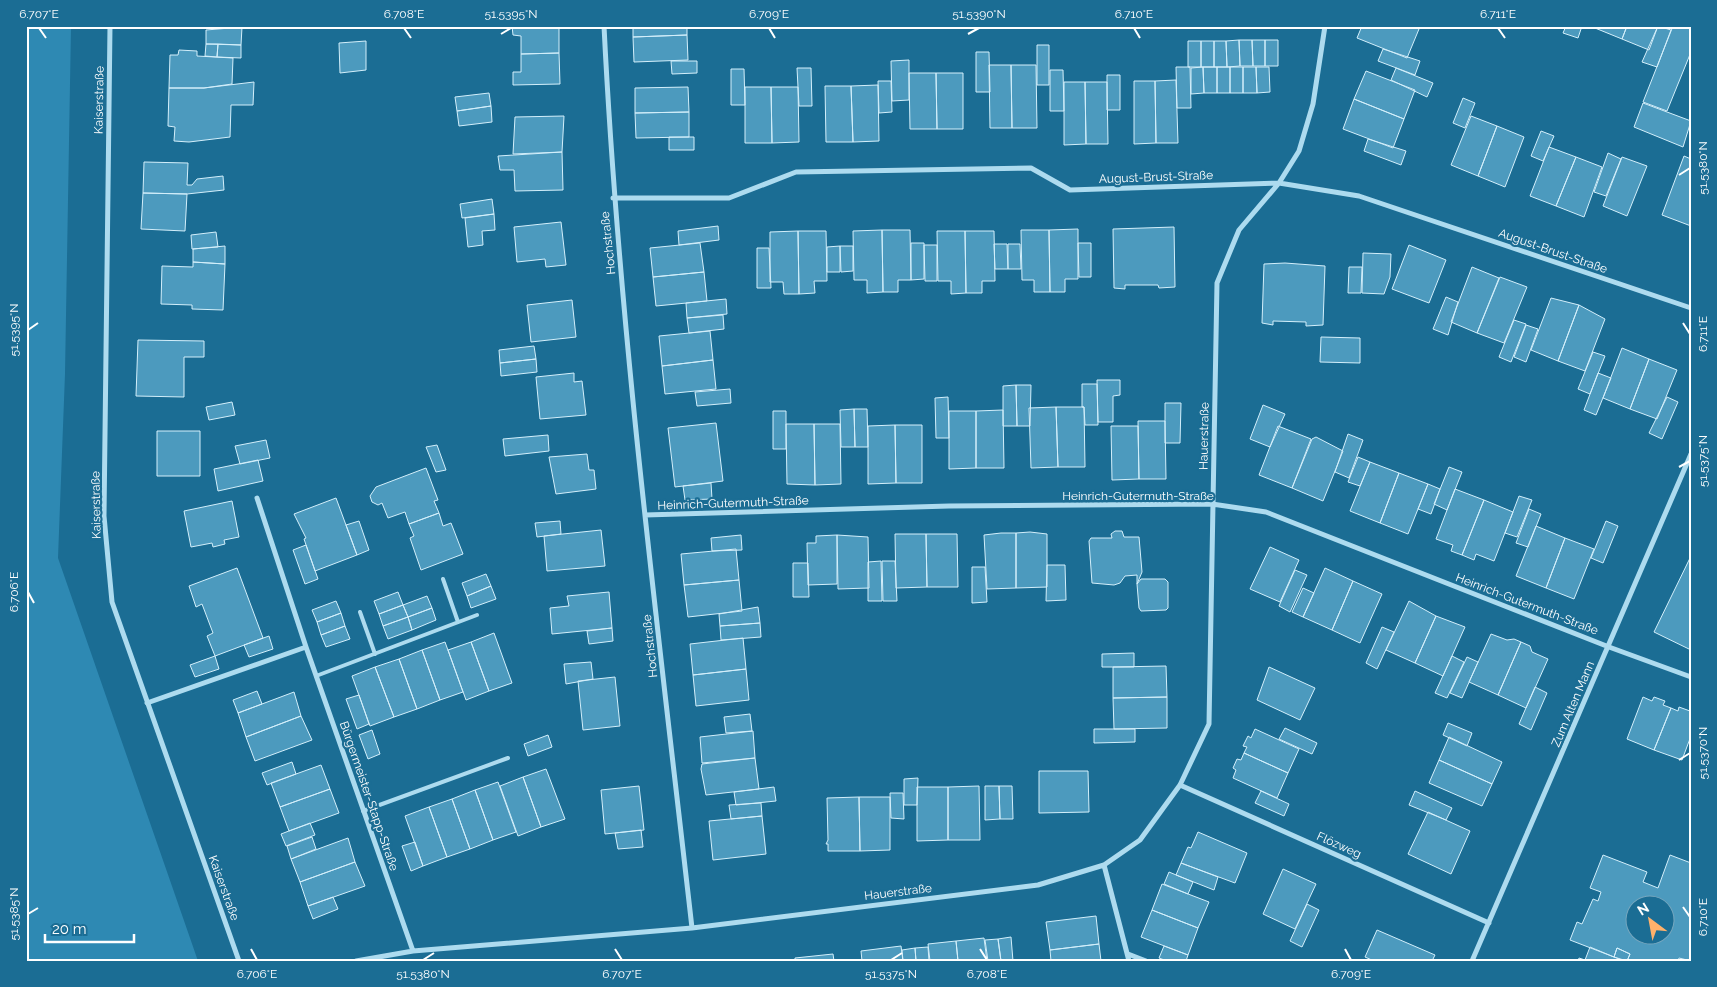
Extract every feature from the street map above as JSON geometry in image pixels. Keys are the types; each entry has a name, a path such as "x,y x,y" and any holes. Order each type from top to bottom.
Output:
{"street":[{"name":"Kaiserstraße","path":"110,26 104,516 112,602 239,961"},
{"name":"Hochstraße","path":"604,26 613,198 645,515 692,928"},
{"name":"Hauerstraße","path":"692,928 1038,885 1104,865 1140,840 1180,785 1209,724 1217,283 1239,230 1279,183 1299,151 1313,104 1325,26"},
{"name":"August-Brust-Straße","path":"613,198 729,198 796,172 1031,168 1070,190 1279,183 1359,196 1691,308"},
{"name":"Zum Alten Mann","path":"1472,961 1691,454"},
{"name":"Bürgermeister-Stapp-Straße","path":"258,498 306,647 413,951"},
{"name":"Heinrich-Gutermuth-Straße","path":"645,515 949,506 1212,504 1266,512 1609,647 1691,676"},
{"path":"147,703 306,647"},
{"name":"Flözweg","path":"1180,785 1489,923"},
{"path":"1104,865 1128,958 1146,961"},
{"path":"356,961 413,951 692,928"}],"lane":[{"path":"443,579 458,622"},
{"path":"360,612 375,654"},
{"path":"316,676 477,615"},
{"path":"364,811 508,758"}],"shaded area":[{"path":"26,26 71,26 65,374 58,558 198,961 26,961"}],"building":[{"path":"512,26 559,26 559,53 521,54 521,36 513,35"},
{"path":"633,26 687,26 687,35 633,37"},
{"path":"1362,26 1412,26 1419,29 1407,58 1357,38"},
{"path":"1566,26 1582,26 1578,38 1563,33"},
{"path":"1596,26 1627,26 1622,39 1595,28"},
{"path":"1627,26 1658,26 1649,50 1622,39"},
{"path":"1658,26 1671,30 1657,67 1642,62"},
{"path":"1673,26 1691,26 1691,52 1667,111 1643,102"},
{"path":"242,27 241,45 206,44 206,30"},
{"path":"687,35 688,60 634,62 633,37"},
{"path":"1239,40 1240,66 1227,67 1226,41"},
{"path":"1239,40 1252,40 1253,66 1240,66"},
{"path":"1252,40 1265,40 1265,66 1253,66"},
{"path":"1265,40 1278,40 1278,66 1265,66"},
{"path":"366,41 366,70 340,73 339,43"},
{"path":"1188,41 1201,41 1201,67 1188,67"},
{"path":"1201,41 1214,41 1214,67 1201,67"},
{"path":"1214,41 1226,41 1227,67 1214,67"},
{"path":"206,44 218,44 217,57 205,56"},
{"path":"218,44 241,45 241,58 217,57"},
{"path":"1037,45 1049,45 1049,85 1037,85"},
{"path":"1383,49 1420,61 1415,75 1378,61"},
{"path":"179,50 197,51 197,56 233,58 232,84 204,88 169,88 170,55 178,55"},
{"path":"976,52 989,52 990,92 976,92"},
{"path":"559,53 560,84 513,85 513,72 521,72 521,54"},
{"path":"909,60 909,100 892,101 891,61"},
{"path":"671,61 697,61 697,73 672,74"},
{"path":"989,65 1011,65 1012,128 990,128"},
{"path":"1011,65 1036,65 1037,128 1012,128"},
{"path":"1176,67 1190,67 1191,108 1177,108"},
{"path":"1203,67 1217,67 1217,93 1204,93"},
{"path":"1203,67 1204,93 1191,94 1191,68"},
{"path":"1217,67 1230,67 1230,93 1217,93"},
{"path":"1230,67 1243,67 1243,93 1230,93"},
{"path":"1243,67 1256,67 1257,93 1243,93"},
{"path":"1256,67 1269,67 1270,92 1257,93"},
{"path":"797,68 811,68 812,106 799,106"},
{"path":"1396,68 1433,83 1427,97 1391,80"},
{"path":"731,69 744,69 745,105 731,105"},
{"path":"1050,70 1063,70 1064,111 1050,111"},
{"path":"1366,71 1415,90 1404,119 1354,99"},
{"path":"909,73 936,73 937,129 910,129"},
{"path":"936,73 963,73 963,129 937,129"},
{"path":"1107,75 1120,75 1120,110 1107,110"},
{"path":"1176,80 1178,143 1156,143 1155,81"},
{"path":"878,81 891,81 892,112 879,113"},
{"path":"1134,81 1155,81 1156,143 1134,144"},
{"path":"254,82 253,105 231,105 230,137 189,142 174,141 175,127 168,126 169,88 204,88"},
{"path":"1064,82 1085,82 1086,144 1064,145"},
{"path":"1085,82 1107,82 1108,144 1086,144"},
{"path":"878,85 879,141 853,142 851,86"},
{"path":"825,86 851,86 853,142 826,142"},
{"path":"688,87 689,112 635,113 635,88"},
{"path":"745,87 771,87 772,143 745,143"},
{"path":"771,87 798,87 799,142 772,143"},
{"path":"489,93 491,106 457,111 455,97"},
{"path":"1463,98 1475,103 1465,128 1453,123"},
{"path":"1354,99 1404,119 1393,148 1343,129"},
{"path":"1643,103 1691,121 1683,147 1634,127"},
{"path":"491,106 492,122 459,126 457,111"},
{"path":"689,112 689,137 636,138 635,113"},
{"path":"564,116 562,152 513,154 515,117"},
{"path":"1471,116 1497,126 1478,176 1451,165"},
{"path":"1497,126 1524,137 1505,187 1478,176"},
{"path":"1541,131 1554,136 1543,161 1531,156"},
{"path":"669,137 694,137 694,150 669,150"},
{"path":"1368,139 1406,151 1401,165 1364,151"},
{"path":"1549,147 1576,157 1556,206 1530,196"},
{"path":"562,152 563,190 515,191 514,170 500,170 498,156"},
{"path":"1608,153 1621,159 1606,196 1594,192"},
{"path":"1684,156 1691,159 1691,226 1662,215"},
{"path":"1576,157 1602,167 1584,217 1556,206"},
{"path":"1622,157 1647,166 1627,216 1603,206"},
{"path":"144,162 188,163 187,185 192,185 197,179 223,176 224,190 187,194 143,193"},
{"path":"143,193 187,194 185,231 141,229"},
{"path":"492,199 494,214 462,218 460,204"},
{"path":"494,214 495,230 482,231 483,245 468,247 465,218"},
{"path":"561,222 566,265 546,267 545,259 517,262 514,227"},
{"path":"718,226 719,240 679,245 678,231"},
{"path":"1174,227 1175,287 1159,288 1158,285 1125,285 1125,289 1114,288 1113,229"},
{"path":"1078,229 1078,279 1065,279 1065,292 1050,292 1049,230"},
{"path":"882,230 910,230 911,280 898,280 898,292 883,292"},
{"path":"882,230 883,292 867,293 867,280 854,280 853,231"},
{"path":"1021,230 1049,230 1050,292 1034,292 1034,280 1022,280"},
{"path":"798,231 799,294 784,294 783,282 770,282 770,232"},
{"path":"798,231 826,231 827,281 814,281 815,293 799,294"},
{"path":"937,231 965,231 966,293 951,294 951,281 938,281"},
{"path":"965,231 994,231 995,281 982,281 982,293 966,293"},
{"path":"216,232 218,247 192,249 191,235"},
{"path":"700,243 704,272 653,277 650,248"},
{"path":"911,243 924,243 924,279 911,280"},
{"path":"1078,243 1091,243 1091,277 1079,277"},
{"path":"994,244 1007,244 1008,269 995,269"},
{"path":"1008,244 1020,244 1021,269 1008,269"},
{"path":"924,245 937,245 937,281 925,281"},
{"path":"1409,245 1446,260 1429,303 1392,289"},
{"path":"225,246 225,264 193,262 193,249"},
{"path":"840,246 840,272 827,272 827,247"},
{"path":"840,246 853,246 853,271 841,272"},
{"path":"757,248 769,248 771,288 757,288"},
{"path":"1363,253 1391,254 1390,277 1384,294 1362,293"},
{"path":"193,262 225,264 223,310 192,309 192,305 161,304 162,266 193,267"},
{"path":"1285,263 1325,266 1323,325 1306,326 1306,322 1273,321 1273,325 1262,323 1264,264"},
{"path":"1349,267 1362,267 1361,293 1348,293"},
{"path":"1472,267 1499,278 1477,333 1451,322"},
{"path":"704,272 707,301 656,306 653,277"},
{"path":"1500,277 1527,287 1504,343 1477,333"},
{"path":"1446,297 1458,302 1448,335 1433,329"},
{"path":"1551,298 1579,305 1558,361 1531,350"},
{"path":"726,299 727,314 687,318 686,303"},
{"path":"572,300 576,337 531,342 527,305"},
{"path":"1579,305 1605,319 1585,371 1558,361"},
{"path":"723,315 724,329 689,333 687,318"},
{"path":"1514,320 1526,324 1511,362 1499,357"},
{"path":"1526,325 1538,329 1526,362 1514,357"},
{"path":"710,331 713,360 662,366 659,336"},
{"path":"1321,337 1360,338 1360,363 1320,362"},
{"path":"138,340 204,341 204,357 184,357 184,397 136,396"},
{"path":"534,346 536,359 500,363 499,350"},
{"path":"1622,348 1649,359 1630,409 1603,398"},
{"path":"1593,352 1605,356 1590,394 1578,389"},
{"path":"536,359 537,372 501,376 500,363"},
{"path":"1649,359 1677,370 1657,419 1630,409"},
{"path":"713,360 716,389 665,394 662,366"},
{"path":"574,373 574,382 582,381 586,415 540,419 536,377"},
{"path":"1598,373 1611,378 1596,415 1584,410"},
{"path":"1097,380 1120,380 1120,395 1113,396 1113,422 1098,422"},
{"path":"1082,384 1097,384 1098,425 1085,425 1084,407 1082,407"},
{"path":"1016,385 1017,426 1003,426 1003,386"},
{"path":"1016,385 1031,385 1030,426 1017,426"},
{"path":"730,389 731,403 697,406 695,392"},
{"path":"948,397 949,438 936,438 935,398"},
{"path":"1667,397 1678,402 1662,439 1649,433"},
{"path":"232,402 235,415 209,420 206,407"},
{"path":"1165,403 1181,403 1180,443 1165,443"},
{"path":"1263,405 1285,414 1270,447 1250,439"},
{"path":"1056,407 1058,467 1031,468 1029,408"},
{"path":"1056,407 1084,407 1085,467 1058,467"},
{"path":"854,409 855,447 841,447 840,410"},
{"path":"854,409 867,409 868,447 855,447"},
{"path":"1003,410 1004,468 976,468 976,411"},
{"path":"773,411 786,411 786,449 773,449"},
{"path":"949,411 976,411 976,468 949,469"},
{"path":"1138,421 1165,421 1166,479 1139,479"},
{"path":"716,423 723,481 675,487 668,428"},
{"path":"786,424 814,424 815,485 787,484"},
{"path":"814,424 840,424 841,484 815,485"},
{"path":"895,425 922,425 922,483 896,483"},
{"path":"895,425 896,483 868,484 868,426"},
{"path":"1111,426 1138,426 1139,479 1112,480"},
{"path":"1278,426 1311,439 1292,488 1259,475"},
{"path":"157,431 200,431 200,476 157,476"},
{"path":"1348,434 1363,440 1349,478 1335,472"},
{"path":"548,435 549,451 505,456 503,439"},
{"path":"1316,437 1343,451 1323,501 1292,488 1312,439"},
{"path":"266,440 270,458 240,464 235,446"},
{"path":"437,445 446,470 436,472 426,447"},
{"path":"587,454 589,470 594,470 596,489 556,494 549,457"},
{"path":"1358,457 1370,462 1360,486 1348,482"},
{"path":"258,460 263,481 218,491 214,469"},
{"path":"1370,462 1399,473 1380,523 1350,511"},
{"path":"1449,467 1462,472 1447,510 1434,504"},
{"path":"426,468 438,500 434,501 439,513 409,524 405,512 388,518 382,503 378,505 372,502 370,496 376,487"},
{"path":"1399,473 1428,484 1408,534 1380,523"},
{"path":"711,483 712,499 685,500 683,486"},
{"path":"1428,484 1440,489 1431,514 1418,509"},
{"path":"1455,489 1484,500 1462,555 1451,551 1453,545 1436,539"},
{"path":"1519,496 1532,500 1517,537 1505,533"},
{"path":"336,498 357,555 315,571 304,539 306,538 294,514"},
{"path":"1484,500 1513,512 1494,561 1476,554 1474,560 1462,555"},
{"path":"232,501 239,537 224,540 225,544 213,547 212,543 191,547 184,511"},
{"path":"1529,509 1541,514 1528,547 1516,543"},
{"path":"439,513 443,526 451,523 463,554 421,570 410,538 414,536 409,524"},
{"path":"359,521 369,550 357,555 346,525"},
{"path":"560,521 561,534 537,537 535,523"},
{"path":"1606,521 1618,526 1603,563 1591,558"},
{"path":"1536,526 1565,538 1546,588 1516,576"},
{"path":"601,530 605,566 547,571 544,536"},
{"path":"1115,531 1122,531 1124,537 1139,537 1142,572 1137,584 1137,575 1125,576 1120,583 1114,585 1092,583 1089,541 1091,538 1112,538 1111,534"},
{"path":"1016,533 1047,534 1047,587 1016,588"},
{"path":"1016,533 1016,588 987,589 984,535"},
{"path":"895,534 926,534 927,587 896,588"},
{"path":"926,534 957,534 958,587 927,587"},
{"path":"741,535 742,550 712,551 711,538"},
{"path":"837,535 837,584 808,585 807,543 816,543 816,536"},
{"path":"837,535 868,537 869,588 838,589"},
{"path":"1565,538 1594,549 1574,599 1546,588"},
{"path":"306,545 318,579 305,584 293,550"},
{"path":"1270,547 1299,560 1280,602 1250,589"},
{"path":"736,549 739,580 684,585 681,554"},
{"path":"1691,556 1691,650 1654,632"},
{"path":"881,561 882,601 868,601 868,562"},
{"path":"882,561 895,561 897,601 883,601"},
{"path":"793,563 808,563 809,597 793,597"},
{"path":"1047,565 1065,565 1066,600 1046,601"},
{"path":"972,567 985,567 987,602 972,603"},
{"path":"237,568 263,638 215,656 207,636 213,633 202,604 196,607 189,586"},
{"path":"1325,568 1353,581 1332,630 1303,617"},
{"path":"1295,570 1307,575 1290,612 1279,606"},
{"path":"486,574 491,586 467,596 462,583"},
{"path":"1141,579 1165,579 1168,582 1168,608 1166,610 1141,611 1139,608 1137,584"},
{"path":"739,580 742,611 688,617 684,585"},
{"path":"1353,581 1382,594 1360,643 1332,630"},
{"path":"491,586 496,599 471,608 467,596"},
{"path":"1303,588 1314,593 1303,617 1292,612"},
{"path":"398,592 403,605 379,614 374,601"},
{"path":"609,592 612,628 552,634 550,608 569,606 567,596"},
{"path":"427,596 432,608 408,617 403,605"},
{"path":"336,601 341,613 317,622 312,610"},
{"path":"1409,601 1436,616 1415,663 1386,650"},
{"path":"403,605 408,617 383,626 379,614"},
{"path":"758,607 760,623 720,626 719,614"},
{"path":"432,608 436,620 412,630 408,617"},
{"path":"341,613 345,626 321,635 317,622"},
{"path":"1436,616 1465,627 1443,676 1415,663"},
{"path":"408,617 412,630 388,639 383,626"},
{"path":"760,623 761,637 721,640 720,626"},
{"path":"345,626 350,639 326,647 321,635"},
{"path":"1382,627 1394,632 1377,669 1366,663"},
{"path":"612,628 613,641 589,644 587,631"},
{"path":"494,633 512,683 489,691 471,642"},
{"path":"1491,634 1507,640 1514,639 1521,642 1498,695 1469,682"},
{"path":"269,636 273,649 249,657 244,645"},
{"path":"743,638 746,669 693,675 690,644"},
{"path":"445,642 463,692 440,700 422,650"},
{"path":"471,642 489,691 466,700 448,650"},
{"path":"1521,642 1530,646 1532,652 1548,659 1526,708 1498,695"},
{"path":"422,650 440,700 417,709 399,659"},
{"path":"1134,653 1134,667 1102,667 1102,654"},
{"path":"215,656 219,669 195,677 190,665"},
{"path":"1452,656 1464,662 1447,698 1435,693"},
{"path":"1467,657 1478,662 1462,698 1450,693"},
{"path":"399,659 417,709 394,717 375,667"},
{"path":"591,662 593,679 566,684 564,664"},
{"path":"1166,666 1167,697 1113,698 1113,667"},
{"path":"375,667 394,717 370,726 352,676"},
{"path":"1269,667 1315,688 1300,720 1257,700"},
{"path":"746,669 749,700 696,706 693,675"},
{"path":"615,677 620,726 583,730 578,681"},
{"path":"1535,687 1547,693 1531,730 1519,724"},
{"path":"257,691 262,704 238,713 233,700"},
{"path":"294,692 301,716 246,737 238,713"},
{"path":"359,695 369,724 357,729 346,699"},
{"path":"1167,697 1167,728 1114,729 1113,698"},
{"path":"1643,697 1652,701 1654,697 1665,701 1663,705 1671,708 1654,750 1627,739"},
{"path":"1679,707 1690,711 1691,716 1691,736 1682,760 1654,750 1671,708 1678,711"},
{"path":"750,714 752,731 726,733 724,717"},
{"path":"301,716 312,740 255,761 246,737"},
{"path":"1448,723 1472,733 1467,746 1443,735"},
{"path":"1285,728 1317,743 1312,754 1279,739"},
{"path":"1094,729 1135,729 1135,742 1094,743"},
{"path":"1255,729 1299,749 1288,773 1244,753 1247,747 1243,746 1248,736 1251,738"},
{"path":"372,730 380,754 368,759 359,735"},
{"path":"753,731 755,758 702,763 700,737"},
{"path":"548,735 552,747 528,756 524,744"},
{"path":"1449,737 1502,762 1492,784 1439,760"},
{"path":"1244,753 1288,773 1277,798 1233,778 1236,770 1233,768 1237,759 1241,760"},
{"path":"755,758 759,789 706,795 701,769 702,764"},
{"path":"1439,760 1492,784 1482,806 1429,783"},
{"path":"292,762 296,774 267,785 262,773"},
{"path":"321,765 330,789 280,807 271,783"},
{"path":"546,769 565,819 541,827 523,777"},
{"path":"1039,771 1088,771 1089,812 1039,813"},
{"path":"523,777 541,827 518,836 500,786"},
{"path":"918,778 917,805 904,805 904,779"},
{"path":"498,782 516,832 493,840 475,790"},
{"path":"639,786 644,830 605,834 601,790"},
{"path":"979,786 980,840 948,840 948,787"},
{"path":"985,786 999,786 1000,819 985,820"},
{"path":"999,786 1012,786 1013,819 1000,819"},
{"path":"774,787 776,801 736,805 734,792"},
{"path":"917,787 948,787 948,840 917,841"},
{"path":"330,789 339,813 289,831 280,807"},
{"path":"475,790 493,840 470,849 452,799"},
{"path":"1261,791 1289,804 1284,816 1255,803"},
{"path":"1415,791 1452,808 1446,820 1409,805"},
{"path":"890,793 903,793 904,819 891,818"},
{"path":"859,797 890,797 890,850 860,851"},
{"path":"859,797 860,851 828,851 828,844 826,844 828,840 827,798"},
{"path":"452,799 470,849 447,857 429,807"},
{"path":"761,803 762,816 731,819 729,805"},
{"path":"429,807 447,857 423,866 405,816"},
{"path":"1428,812 1470,831 1451,874 1408,854"},
{"path":"762,816 766,854 713,860 709,821"},
{"path":"310,823 315,835 286,846 281,834"},
{"path":"641,830 643,847 618,849 615,833"},
{"path":"1198,832 1247,853 1235,883 1181,863 1188,847 1191,848"},
{"path":"312,837 316,849 291,859 287,846"},
{"path":"348,838 355,862 300,882 291,859"},
{"path":"415,842 423,866 411,871 402,846"},
{"path":"1603,855 1647,872 1643,882 1658,888 1670,855 1691,863 1691,961 1679,958 1678,961 1627,961 1630,954 1617,948 1614,957 1570,940 1577,922 1582,924 1593,899 1598,901 1601,892 1590,888"},
{"path":"355,862 365,886 308,906 300,882"},
{"path":"1181,863 1218,877 1214,890 1176,875"},
{"path":"1283,869 1316,884 1295,929 1263,914"},
{"path":"1169,872 1193,882 1188,894 1164,884"},
{"path":"1162,884 1209,902 1198,928 1152,910"},
{"path":"333,897 338,909 313,919 308,906"},
{"path":"1307,904 1319,910 1302,947 1290,941"},
{"path":"1152,910 1198,928 1188,955 1141,937"},
{"path":"1096,916 1099,944 1050,950 1046,922"},
{"path":"1377,930 1435,955 1432,961 1374,961 1365,957"},
{"path":"1011,937 1013,961 1001,961 998,939"},
{"path":"984,938 987,961 958,961 956,941"},
{"path":"998,939 1001,961 988,961 985,940"},
{"path":"956,941 958,961 930,961 928,944"},
{"path":"1099,944 1101,961 1051,961 1050,950"},
{"path":"901,946 903,961 862,961 861,951"},
{"path":"1164,946 1188,955 1186,961 1167,961 1159,958"},
{"path":"928,947 929,961 916,961 915,948"},
{"path":"1590,947 1624,961 1578,961 1579,958 1585,960"},
{"path":"915,948 916,961 903,961 902,950"},
{"path":"1617,948 1630,954 1627,961 1614,957"},
{"path":"833,954 834,961 795,961 795,958"}]}
